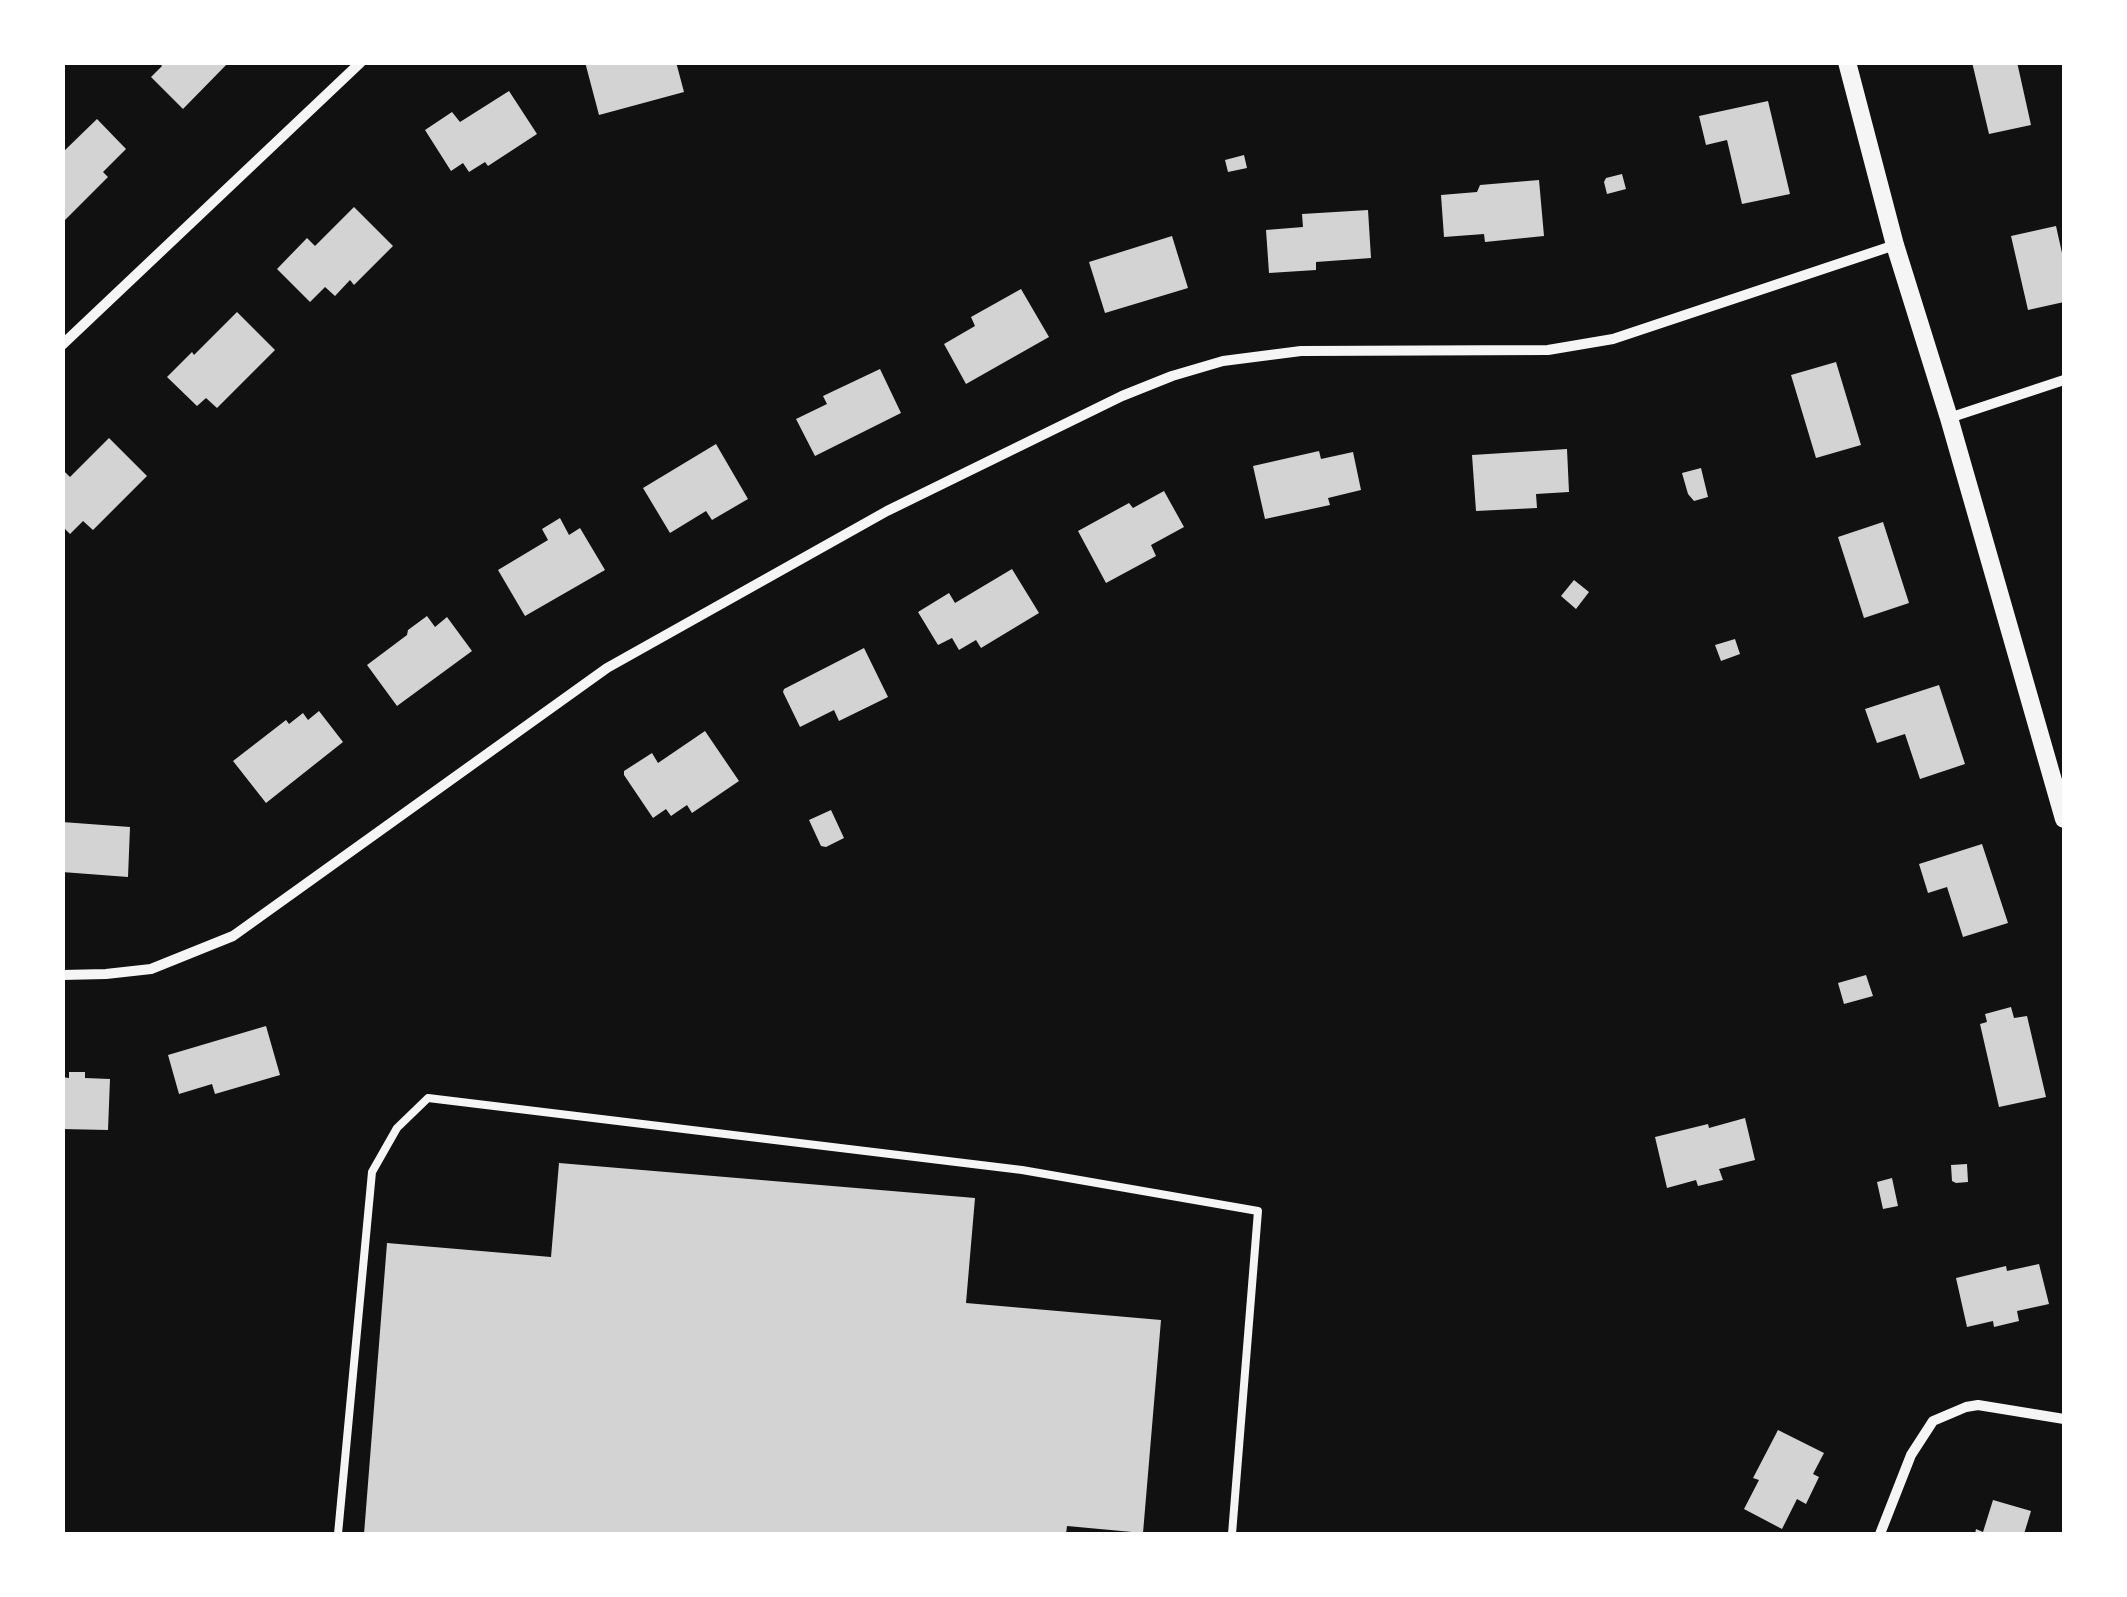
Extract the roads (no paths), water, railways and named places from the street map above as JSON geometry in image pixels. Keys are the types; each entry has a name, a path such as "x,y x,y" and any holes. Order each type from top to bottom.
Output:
{"street":[{"path":"62,345 361,62"},
{"path":"1847,62 1895,245 2064,819"},
{"path":"62,976 151,969 233,936 606,668 887,511 1122,396 1172,376 1223,361 1301,351 1548,350 1614,339 1895,245"},
{"path":"1949,418 2064,380"},
{"path":"1880,1534 1911,1455 1933,1421 1978,1405 2064,1419"}],"lane":[{"path":"338,1534 372,1172 398,1128 428,1098 1022,1170 1258,1212 1232,1534"}]}
